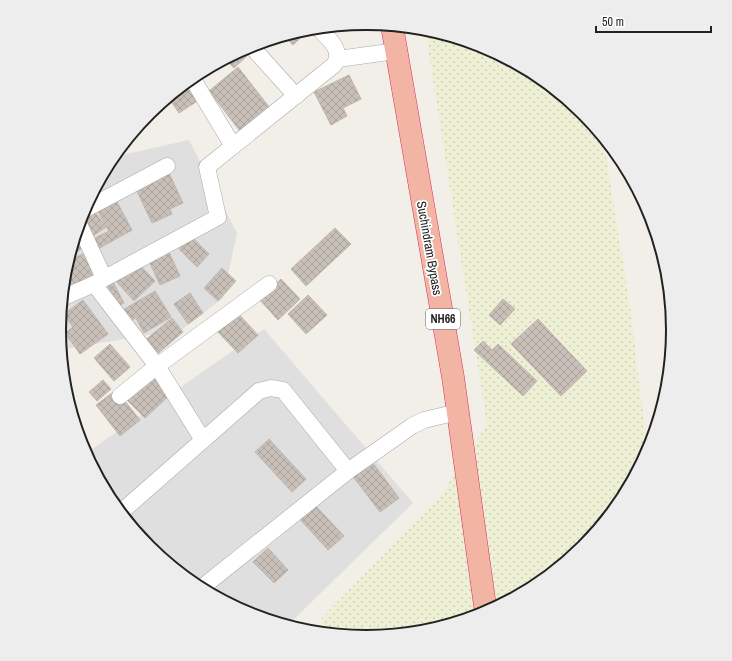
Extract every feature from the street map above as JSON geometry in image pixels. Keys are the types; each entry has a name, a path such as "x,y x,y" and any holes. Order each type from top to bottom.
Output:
{"highway":[{"name":"Suchindram Bypass","path":"393,32 458,412 485,606"}],"street":[{"path":"68,295 99,281 218,217 207,167 334,65 338,59 338,53 334,45 323,34"},
{"path":"256,51 296,96"},
{"path":"338,59 396,52"},
{"path":"195,83 234,146"},
{"path":"93,205 167,166"},
{"path":"82,232 99,281 157,366 203,440"},
{"path":"120,396 157,366 269,284"},
{"path":"125,509 259,391 271,388 283,390 348,471"},
{"path":"206,584 348,471 412,426 424,420 458,412"}],"shaded area":[{"path":"189,140 237,233 223,298 183,329 66,349 66,311 68,291 71,272 81,234 96,198 123,155"},
{"path":"264,329 413,503 291,622 269,615 233,600 216,591 183,569 140,529 116,497 90,450"}],"green space":[{"path":"426,36 463,46 516,70 549,92 564,105 592,132 605,149 630,307 646,439 626,481 592,529 549,569 516,591 463,615 425,625 366,631 326,628 320,620 439,498 487,425"}],"building":[{"path":"301,37 293,45 288,40"},
{"path":"249,54 234,68 229,63"},
{"path":"238,67 270,108 240,131 209,91"},
{"path":"349,75 361,99 343,108 347,116 331,125 314,92"},
{"path":"190,87 199,100 179,113 171,102"},
{"path":"169,173 183,203 170,209 172,214 152,223 136,189"},
{"path":"117,202 132,230 98,249 93,239 109,231 98,212"},
{"path":"94,211 106,227 90,238 84,227 88,215"},
{"path":"335,228 351,244 306,286 291,269"},
{"path":"191,236 209,254 197,267 179,249"},
{"path":"78,244 82,248 76,253"},
{"path":"168,250 180,276 160,285 148,259"},
{"path":"85,253 97,276 68,290 71,272 75,258"},
{"path":"137,262 155,281 134,301 116,281"},
{"path":"222,268 236,281 218,301 204,288"},
{"path":"281,279 300,299 278,320 259,299"},
{"path":"113,282 124,303 115,308 104,287"},
{"path":"155,291 171,317 144,333 136,318 128,322 121,311"},
{"path":"190,293 203,313 188,324 174,304"},
{"path":"308,295 327,315 306,334 288,314"},
{"path":"503,299 515,309 500,325 489,315"},
{"path":"83,300 108,334 80,354 66,334 66,332 73,327 66,317 66,313"},
{"path":"235,310 258,335 238,353 215,329"},
{"path":"172,318 183,332 155,356 143,342"},
{"path":"538,319 587,371 561,396 511,344"},
{"path":"483,341 492,350 498,344 537,381 523,396 474,350"},
{"path":"110,344 130,367 114,381 94,358"},
{"path":"147,368 171,394 145,418 121,394"},
{"path":"103,380 111,389 97,401 89,392"},
{"path":"116,390 140,420 120,436 96,405"},
{"path":"269,439 306,479 292,492 255,452"},
{"path":"370,459 399,498 380,512 351,474"},
{"path":"312,502 344,536 328,550 297,516"},
{"path":"268,548 288,570 274,583 253,562"}]}
